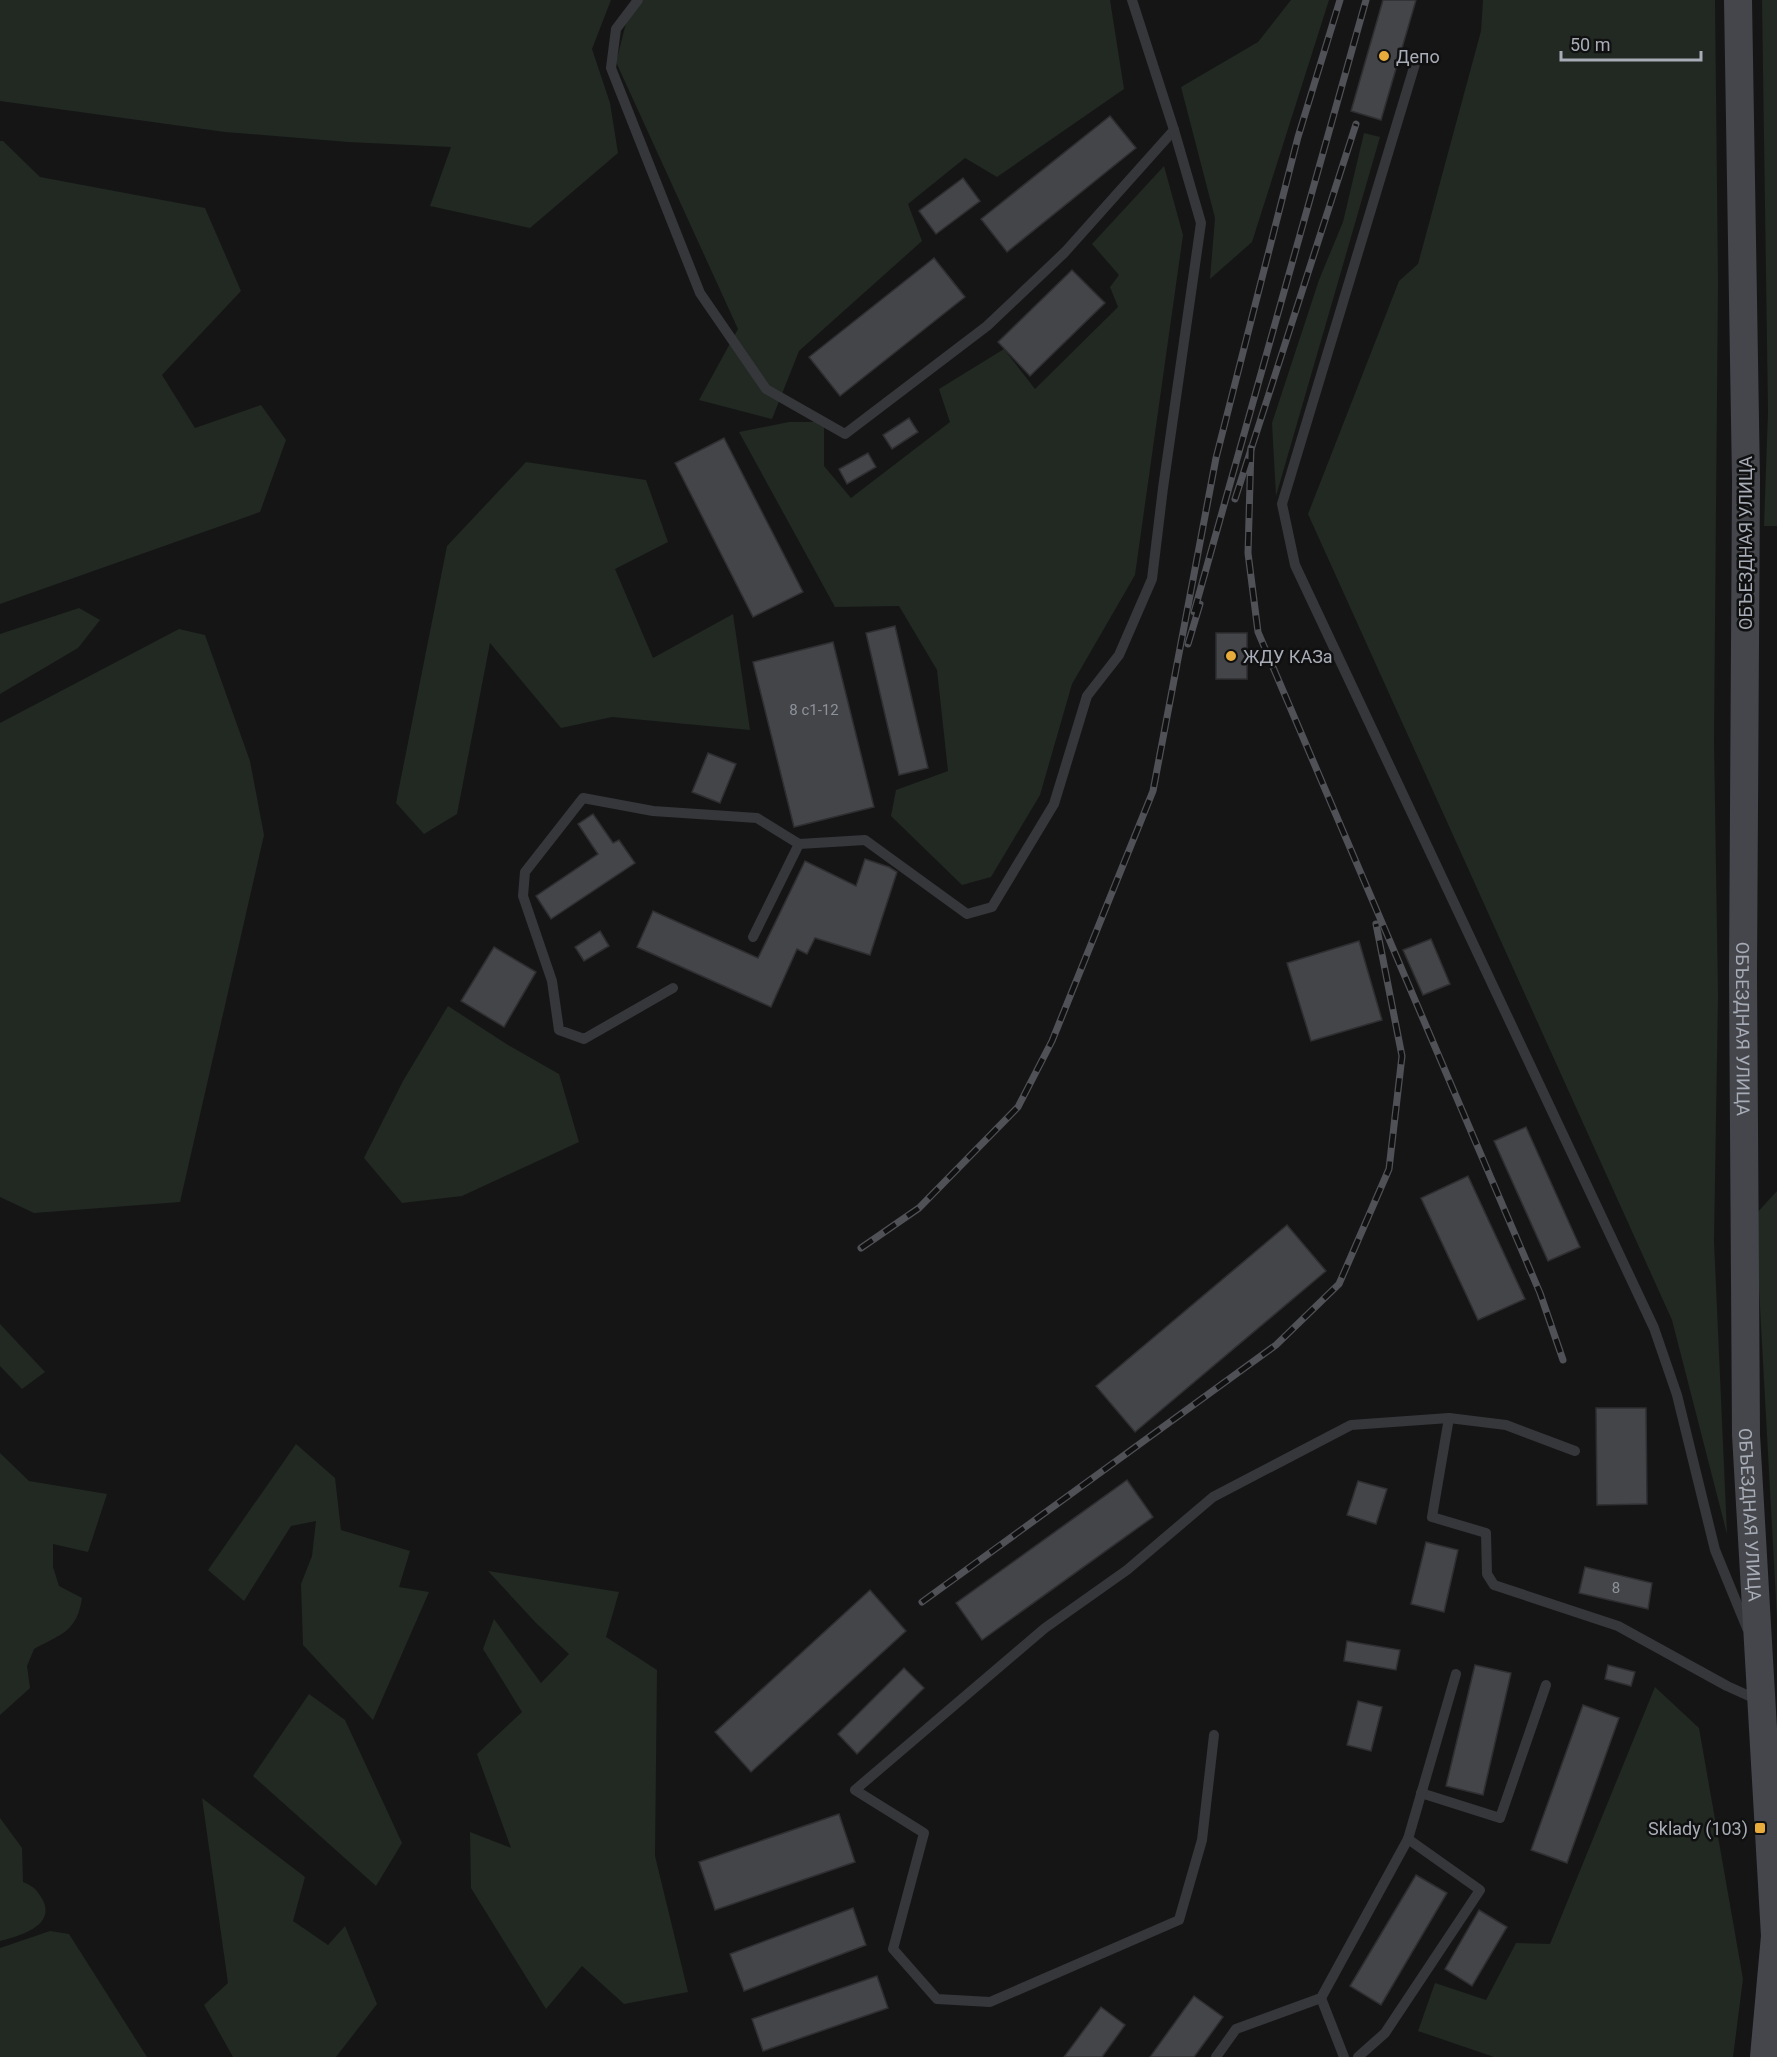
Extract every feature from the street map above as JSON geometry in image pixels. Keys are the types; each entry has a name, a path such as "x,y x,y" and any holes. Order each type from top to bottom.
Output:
{"main road":[{"name":"ОБЪЕЗДНАЯ УЛИЦА","path":"1738,0 1746,480 1743,974 1746,1436 1775,1936 1764,2057"}],"lane":[{"path":"638,0 616,29 611,68 700,293 766,388 845,434 987,326 1065,252 1174,130"},
{"path":"672,988 584,1039 559,1030 552,981 523,896 525,872 583,798 653,811 757,818 799,844 865,840 967,914 992,907 1054,804 1087,696 1119,656 1152,579 1201,223 1132,0"},
{"path":"1415,64 1282,504 1295,565 1654,1328 1677,1395 1715,1550 1759,1658"},
{"path":"753,937 799,844"},
{"path":"1449,1418 1432,1517 1486,1533 1487,1574 1494,1585 1618,1626 1727,1686 1761,1702"},
{"path":"1214,1735 1202,1840 1179,1920 990,2002 937,1999 893,1949 924,1833 855,1790 1045,1628 1127,1570 1213,1497 1351,1425 1449,1418 1506,1425 1575,1451"},
{"path":"1216,2057 1236,2029 1321,1998 1408,1839 1456,1674"},
{"path":"1421,1793 1500,1818 1546,1685"},
{"path":"1358,2057 1385,2033 1480,1890 1408,1839"},
{"path":"1321,1998 1344,2057"}],"shaded area":[{"path":"0,0 611,0 592,49 610,103 618,153 530,228 430,206 451,147 348,142 225,132 0,101"},
{"path":"632,0 1110,0 1124,89 997,177 965,158 908,204 922,241 799,351 772,419 699,400 738,329 616,62"},
{"path":"1291,0 1329,0 1252,242 1210,279 1215,218 1181,87 1258,42"},
{"path":"1483,0 1715,0 1718,281 1714,741 1718,996 1714,1241 1727,1534 1672,1320 1308,514 1399,281 1418,264 1481,31"},
{"path":"1762,0 1777,0 1777,526 1764,526 1768,412"},
{"path":"1364,133 1380,137 1276,496 1272,423 1319,280 1343,222"},
{"path":"0,141 3,141 40,177 205,208 241,291 162,375 195,428 261,405 286,440 260,512 0,604"},
{"path":"1164,166 1183,235 1135,575 1072,684 1040,795 991,877 962,885 891,816 896,790 948,771 937,670 899,606 835,607 739,432 789,422 824,422 824,466 851,498 950,422 939,389 1004,349 1035,389 1118,307 1110,287 1119,275 1092,244"},
{"path":"526,462 646,480 668,542 615,569 653,658 733,614 750,730 612,717 561,728 490,643 457,814 424,834 396,803 447,546"},
{"path":"79,608 100,620 78,648 0,694 0,634"},
{"path":"179,629 205,635 250,761 264,835 180,1202 34,1213 0,1197 0,723"},
{"path":"448,1006 508,1045 559,1074 579,1142 462,1196 402,1203 364,1158 403,1081"},
{"path":"1777,1191 1777,1618 1755,1215"},
{"path":"0,1324 45,1372 22,1389 0,1366"},
{"path":"296,1444 335,1478 341,1530 410,1551 399,1587 429,1592 373,1720 303,1645 301,1584 312,1556 316,1521 291,1526 244,1601 208,1570"},
{"path":"0,1453 29,1481 107,1494 88,1552 53,1544 53,1567 59,1586 82,1598 80,1609 72,1625 66,1631 34,1649 27,1666 30,1688 0,1715"},
{"path":"488,1571 619,1592 606,1637 657,1670 655,1856 688,1992 624,2004 582,1966 546,2009 471,1888 470,1832 511,1848 477,1754 522,1712 483,1649 494,1619 541,1683 569,1654 536,1623"},
{"path":"1655,1687 1699,1728 1743,1979 1733,2057 1494,2057 1418,2031 1435,1983 1486,2000 1516,1943 1550,1944"},
{"path":"309,1694 345,1720 402,1843 376,1886 253,1776"},
{"path":"202,1798 305,1877 293,1921 328,1945 345,1926 377,2004 336,2057 233,2057 204,2005 228,1983"},
{"path":"0,1818 22,1848 23,1882 32,1886 41,1897 45,1915 35,1928 0,1941"},
{"path":"50,1931 69,1934 147,2057 0,2057 0,1948"}],"building":[{"name":"Депо","path":"1383,0 1416,0 1381,120 1351,111"},
{"path":"1110,116 1136,148 1007,252 981,219"},
{"path":"963,178 980,201 936,234 919,211"},
{"path":"934,258 965,297 840,396 809,357"},
{"path":"1072,270 1105,303 1030,376 998,342"},
{"path":"909,418 918,432 892,449 883,435"},
{"path":"724,438 803,592 753,617 675,463"},
{"path":"868,453 876,467 847,484 839,469"},
{"path":"895,626 928,768 899,775 866,633"},
{"name":"ЖДУ КАЗа","path":"1216,633 1247,633 1247,679 1216,679"},
{"path":"833,642 874,807 794,827 753,662"},
{"path":"708,753 736,764 720,803 692,792"},
{"path":"593,814 613,843 619,840 635,863 551,919 536,896 598,854 578,824"},
{"path":"865,859 897,872 870,955 815,938 807,954 797,949 771,1007 637,947 653,911 758,958 805,861 856,886"},
{"path":"600,931 609,946 584,961 575,947"},
{"path":"1431,939 1450,984 1423,995 1403,950"},
{"path":"1359,941 1382,1020 1311,1041 1287,963"},
{"path":"494,947 536,972 504,1027 461,1001"},
{"path":"1526,1127 1580,1247 1548,1261 1494,1141"},
{"path":"1468,1176 1525,1299 1478,1320 1421,1198"},
{"path":"1287,1225 1326,1271 1135,1432 1096,1386"},
{"path":"1596,1408 1646,1408 1647,1504 1597,1505"},
{"path":"1127,1480 1153,1517 982,1640 956,1603"},
{"path":"1358,1481 1387,1489 1376,1524 1347,1515"},
{"path":"1426,1542 1458,1550 1444,1612 1411,1604"},
{"path":"1585,1567 1652,1583 1648,1609 1579,1593"},
{"path":"870,1590 906,1631 751,1772 715,1732"},
{"path":"1347,1641 1400,1650 1396,1670 1344,1661"},
{"path":"1475,1665 1511,1673 1483,1795 1446,1786"},
{"path":"1608,1665 1635,1672 1631,1686 1605,1679"},
{"path":"904,1668 924,1688 857,1754 838,1734"},
{"path":"1358,1701 1382,1707 1371,1751 1347,1745"},
{"path":"1583,1705 1619,1718 1567,1863 1531,1850"},
{"path":"839,1814 855,1862 715,1910 699,1862"},
{"path":"1416,1875 1447,1893 1381,2005 1350,1986"},
{"path":"853,1908 866,1945 744,1991 730,1954"},
{"path":"1479,1910 1507,1927 1472,1986 1445,1969"},
{"path":"877,1976 888,2008 763,2051 752,2019"},
{"path":"1194,1996 1223,2017 1194,2057 1150,2057"},
{"path":"1101,2007 1125,2025 1102,2057 1064,2057"}],"railway":[{"path":"861,1248 919,1208 1018,1107 1052,1041 1153,791 1216,458 1298,137 1340,0"},
{"path":"1194,612 1366,0"},
{"path":"1235,499 1356,124"},
{"path":"1251,448 1248,553 1258,632 1540,1293 1563,1360"},
{"path":"1188,644 1200,604"},
{"path":"922,1602 1276,1345 1339,1284 1389,1169 1402,1056 1376,924"}],"place":[{"name":"Депо","path":"1384,56"},
{"name":"ЖДУ КАЗа","path":"1231,656"},
{"name":"Sklady (103)","path":"1760,1828"}]}
